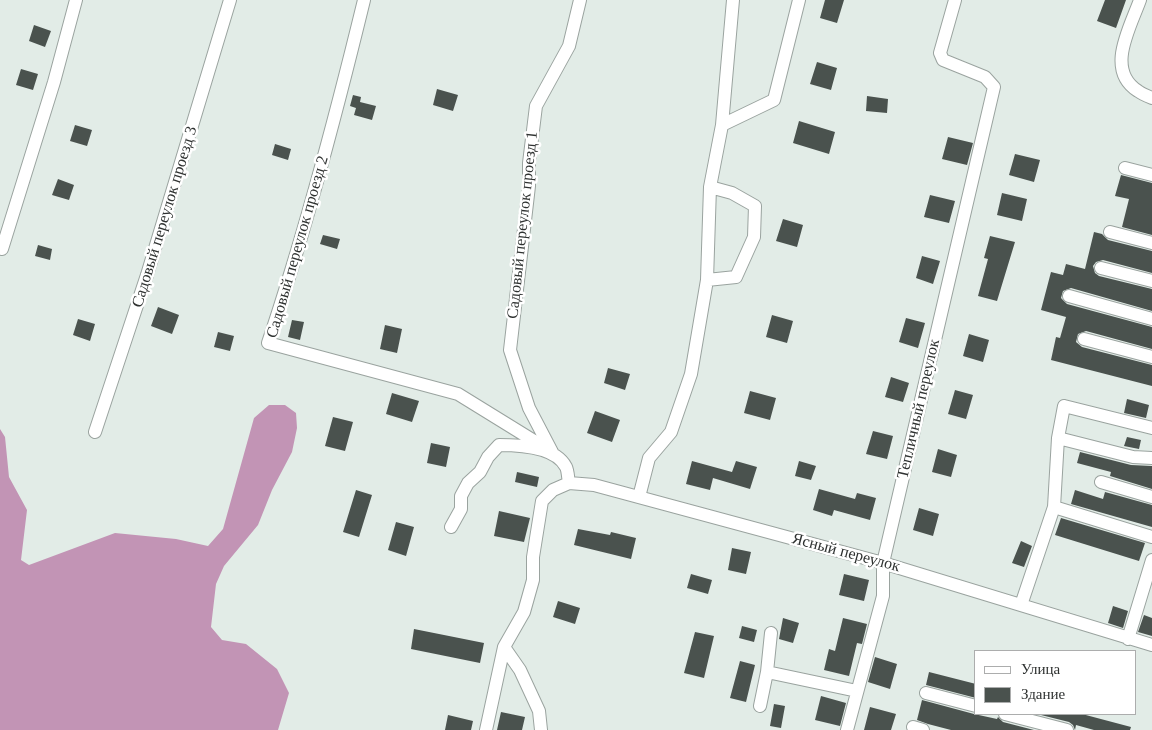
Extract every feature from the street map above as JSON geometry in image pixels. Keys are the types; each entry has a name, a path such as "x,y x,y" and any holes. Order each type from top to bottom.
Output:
{"street":[{"path":"2,249 54,82 76,0"},
{"name":"Садовый переулок проезд 3","path":"95,432 147,274 230,0"},
{"name":"Садовый переулок проезд 2","path":"364,0 344,86 286,288 268,343 458,394 552,452"},
{"name":"Садовый переулок проезд 1","path":"552,452 529,408 510,350 529,186 528,163 536,106 570,46 580,0"},
{"path":"639,497 649,458 671,432 691,374 707,280 710,187 722,126 734,0"},
{"path":"722,126 774,100 799,0"},
{"name":"Тепличный переулок","path":"847,730 883,596 883,562 994,87 985,77 943,60 940,53 955,0"},
{"path":"1140,0 1120,60 1127,82 1137,91 1152,98"},
{"path":"1125,168 1152,175"},
{"path":"707,280 736,277 754,237 755,206 732,193 710,187"},
{"path":"1110,232 1152,242"},
{"path":"1101,268 1152,281"},
{"path":"1069,296 1152,319"},
{"path":"1084,339 1152,357"},
{"path":"1021,605 1054,507 1058,438 1064,406 1152,428"},
{"path":"1058,438 1133,456 1152,458"},
{"path":"451,527 461,509 461,496 468,483 480,472 488,457 499,445 520,445 552,452 566,466 569,483 553,490 542,501 533,557 533,580 524,612 504,647 486,730"},
{"path":"1101,482 1152,497"},
{"name":"Ясный переулок","path":"569,483 594,485 883,562 1152,645"},
{"path":"1054,507 1152,537"},
{"path":"1128,639 1152,560"},
{"path":"760,706 767,672 771,633"},
{"path":"504,647 520,670 539,711 541,730"},
{"path":"767,672 857,691"},
{"path":"926,693 974,705"},
{"path":"1009,715 1067,730"}],"shaded area":[{"path":"269,405 285,405 296,413 297,428 292,452 272,490 258,525 224,566 216,584 211,627 222,640 246,644 277,669 289,693 278,730 0,730 0,429 5,437 9,477 27,510 21,560 29,565 115,533 176,539 208,546 223,529 254,418"}],"building":[{"path":"825,0 844,0 837,23 820,18"},
{"path":"1105,0 1126,0 1116,28 1097,21"},
{"path":"34,25 51,31 45,47 29,41"},
{"path":"817,62 837,68 831,90 810,84"},
{"path":"21,69 38,74 33,90 16,85"},
{"path":"437,89 458,95 453,111 433,105"},
{"path":"353,95 361,97 360,102 376,106 372,120 354,115 356,108 350,106"},
{"path":"867,96 888,99 887,113 866,111"},
{"path":"799,121 835,132 829,154 793,143"},
{"path":"75,125 92,130 87,146 70,141"},
{"path":"948,137 973,143 967,165 942,159"},
{"path":"275,144 291,149 288,160 272,155"},
{"path":"1015,154 1040,160 1034,182 1009,175"},
{"path":"1121,175 1152,183 1152,235 1122,227 1129,199 1115,196"},
{"path":"58,179 74,185 69,200 52,195"},
{"path":"1002,193 1027,199 1022,221 997,215"},
{"path":"930,195 955,201 949,223 924,217"},
{"path":"783,219 803,225 797,247 776,241"},
{"path":"1094,232 1102,234 1108,240 1152,251 1152,273 1103,260 1096,262 1093,266 1095,273 1099,276 1152,289 1152,311 1071,288 1063,291 1061,298 1067,304 1152,327 1152,349 1086,331 1078,334 1076,342 1082,347 1152,365 1152,386 1051,360 1056,337 1060,338 1066,317 1041,310 1051,272 1063,275 1066,264 1085,269"},
{"path":"323,235 340,239 337,249 320,244"},
{"path":"990,236 1015,242 997,301 978,296 988,259 984,258"},
{"path":"38,245 52,249 50,260 35,256"},
{"path":"922,256 940,261 933,284 916,278"},
{"path":"158,307 179,315 172,334 151,326"},
{"path":"772,315 793,321 787,343 766,337"},
{"path":"906,318 925,323 918,348 899,342"},
{"path":"78,319 95,324 90,341 73,335"},
{"path":"292,320 304,322 300,340 288,337"},
{"path":"385,325 402,329 397,353 380,349"},
{"path":"218,332 234,336 230,351 214,347"},
{"path":"969,334 989,340 983,362 963,356"},
{"path":"608,368 630,374 625,390 604,383"},
{"path":"891,377 909,383 903,402 885,397"},
{"path":"955,390 973,395 966,419 948,414"},
{"path":"750,391 776,398 770,420 744,413"},
{"path":"392,393 419,401 412,422 386,414"},
{"path":"1127,399 1149,405 1146,418 1124,413"},
{"path":"595,411 620,420 612,442 587,433"},
{"path":"333,417 353,422 345,451 325,446"},
{"path":"873,431 893,436 887,459 866,454"},
{"path":"1127,437 1141,440 1139,449 1124,446"},
{"path":"431,443 450,447 446,467 427,463"},
{"path":"938,449 957,455 951,477 932,472"},
{"path":"1080,452 1131,465 1152,466 1152,489 1110,476 1111,472 1077,463"},
{"path":"692,461 732,472 736,461 757,467 750,489 713,478 710,490 686,484"},
{"path":"799,461 816,466 811,480 795,476"},
{"path":"517,472 539,477 537,487 515,482"},
{"path":"819,489 855,499 857,493 876,498 870,520 834,510 832,516 813,510"},
{"path":"356,490 372,495 359,537 343,532"},
{"path":"1075,490 1103,499 1105,492 1152,505 1152,527 1071,504"},
{"path":"919,508 939,514 933,536 913,530"},
{"path":"499,511 530,518 524,542 494,536"},
{"path":"1061,518 1145,543 1139,561 1055,535"},
{"path":"396,522 414,527 406,556 388,550"},
{"path":"578,529 610,535 611,532 636,538 631,559 574,545"},
{"path":"1021,541 1032,546 1024,567 1012,563"},
{"path":"732,548 751,552 746,574 728,570"},
{"path":"691,574 712,580 708,594 687,588"},
{"path":"844,574 869,580 864,601 839,595"},
{"path":"558,601 580,608 575,624 553,617"},
{"path":"1113,606 1128,611 1123,628 1108,623"},
{"path":"1144,615 1152,618 1152,636 1138,632"},
{"path":"783,618 799,623 793,643 779,639"},
{"path":"843,618 867,624 862,644 857,643 849,676 824,670 829,649 835,651"},
{"path":"742,626 757,630 754,642 739,638"},
{"path":"414,629 484,643 480,663 411,649"},
{"path":"695,632 714,636 704,678 684,673"},
{"path":"875,657 897,664 890,689 868,682"},
{"path":"740,661 755,665 746,702 730,698"},
{"path":"929,672 974,683 974,697 926,685"},
{"path":"821,696 846,703 840,726 815,720"},
{"path":"922,700 974,715 997,719 998,717 1003,722 1034,730 951,730 917,720"},
{"path":"774,704 785,706 781,728 770,726"},
{"path":"870,707 896,714 891,730 864,730"},
{"path":"501,712 525,717 522,730 497,730"},
{"path":"448,715 473,721 471,730 445,730"},
{"path":"1041,715 1086,715 1131,727 1130,730 1094,730 1076,725 1075,730 1069,722"}]}
